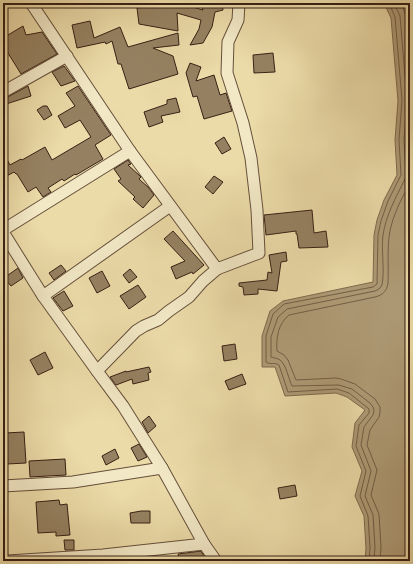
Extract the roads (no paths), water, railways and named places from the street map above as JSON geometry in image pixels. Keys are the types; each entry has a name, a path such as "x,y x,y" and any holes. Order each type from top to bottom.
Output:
{"street":[{"path":"31,3 130,151 217,269"},
{"path":"97,371 136,331 158,320 189,297 203,281 217,269 259,253 252,158 243,123 227,73 228,42 238,20 239,3"},
{"path":"3,92 67,56"},
{"path":"130,151 3,231 43,296 123,406 162,468 204,544 216,561"},
{"path":"43,296 170,206"},
{"path":"3,486 73,482 162,468"},
{"path":"8,561 103,555 204,544"}],"water":[{"path":"384,3 410,3 410,561 365,561 366,548 364,516 355,496 362,471 352,447 355,423 365,410 347,397 336,393 285,396 275,367 262,367 262,336 270,311 283,301 373,282 374,235 377,220 384,200 397,175 395,140 398,101 391,18"}]}
